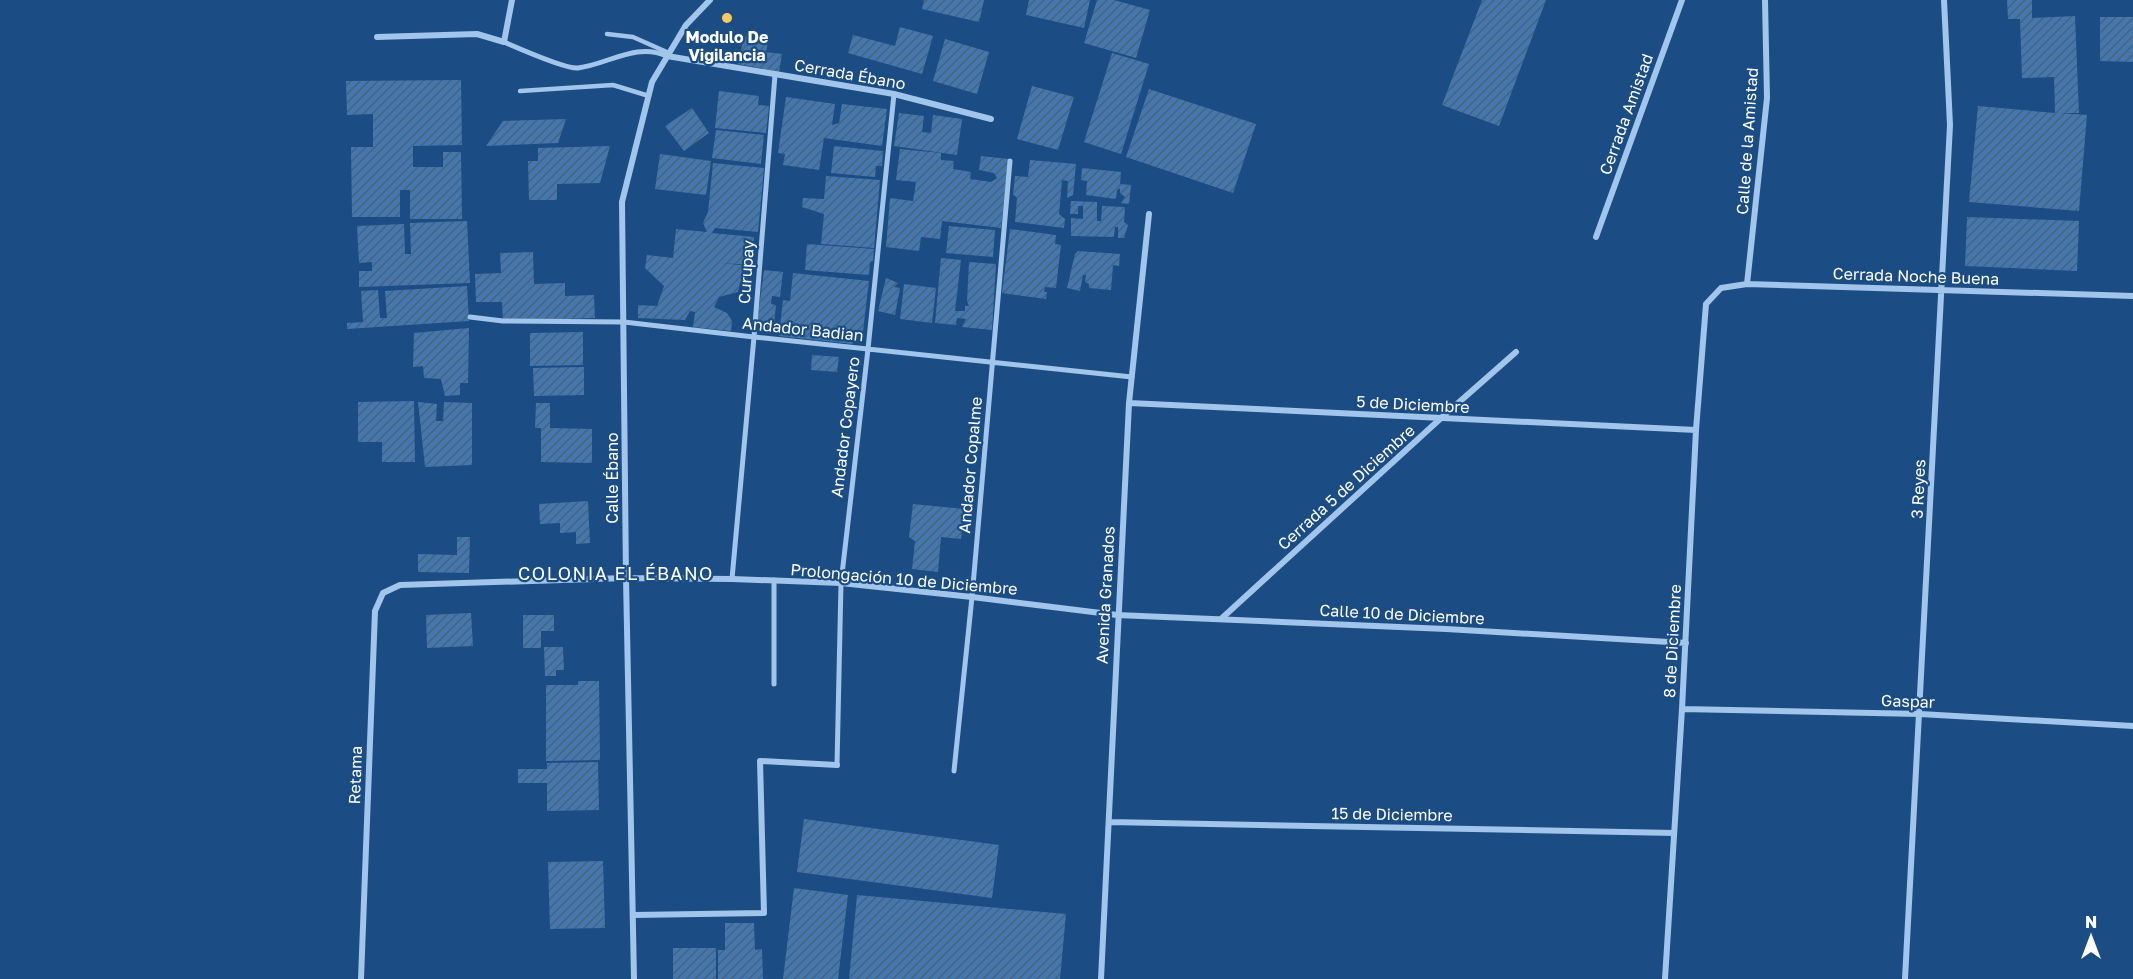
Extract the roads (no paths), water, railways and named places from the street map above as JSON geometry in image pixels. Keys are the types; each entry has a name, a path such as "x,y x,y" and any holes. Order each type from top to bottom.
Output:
{"street":[{"path":"504,42 512,0"},
{"name":"Calle Ébano","path":"634,979 626,578 622,202 652,82 686,25 710,0"},
{"name":"Cerrada Amistad","path":"1596,237 1682,0"},
{"name":"Calle de la Amistad","path":"1747,284 1767,98 1765,0"},
{"name":"3 Reyes","path":"1905,979 1950,125 1944,0"},
{"path":"377,37 477,34 576,68 633,52 657,51 668,55"},
{"name":"Cerrada Ébano","path":"668,55 894,94 991,118"},
{"name":"Curupay","path":"732,579 775,75"},
{"name":"Andador Copayero","path":"837,765 841,583 894,94"},
{"name":"Andador Copalme","path":"954,771 972,597 1010,161"},
{"name":"Avenida Granados","path":"1101,979 1129,403 1149,214"},
{"name":"Cerrada Noche Buena","path":"1706,304 1721,288 1747,284 2133,296"},
{"name":"8 de Diciembre","path":"1665,979 1686,643 1696,430 1706,304"},
{"name":"Andador Badian","path":"470,317 503,321 624,322 754,338 1132,377"},
{"name":"Cerrada 5 de Diciembre","path":"1221,619 1516,352"},
{"name":"5 de Diciembre","path":"1129,403 1696,430"},
{"name":"Prolongación 10 de Diciembre","path":"400,585 626,578 774,580 841,583 1117,615"},
{"path":"774,580 774,684"},
{"name":"Retama","path":"361,979 375,610 383,592 400,585"},
{"name":"Calle 10 de Diciembre","path":"1117,615 1446,628 1686,643"},
{"name":"Gaspar","path":"1682,709 1920,714 2133,726"},
{"path":"634,915 764,913 760,760 837,765"},
{"name":"15 de Diciembre","path":"1109,822 1674,833"}],"lane":[{"path":"607,34 633,37 668,55"},
{"path":"520,91 613,85 649,96"}],"place":[{"name":"Modulo De Vigilancia","path":"727,18"}],"district":[{"name":"COLONIA EL ÉBANO","path":"616,574"}]}
